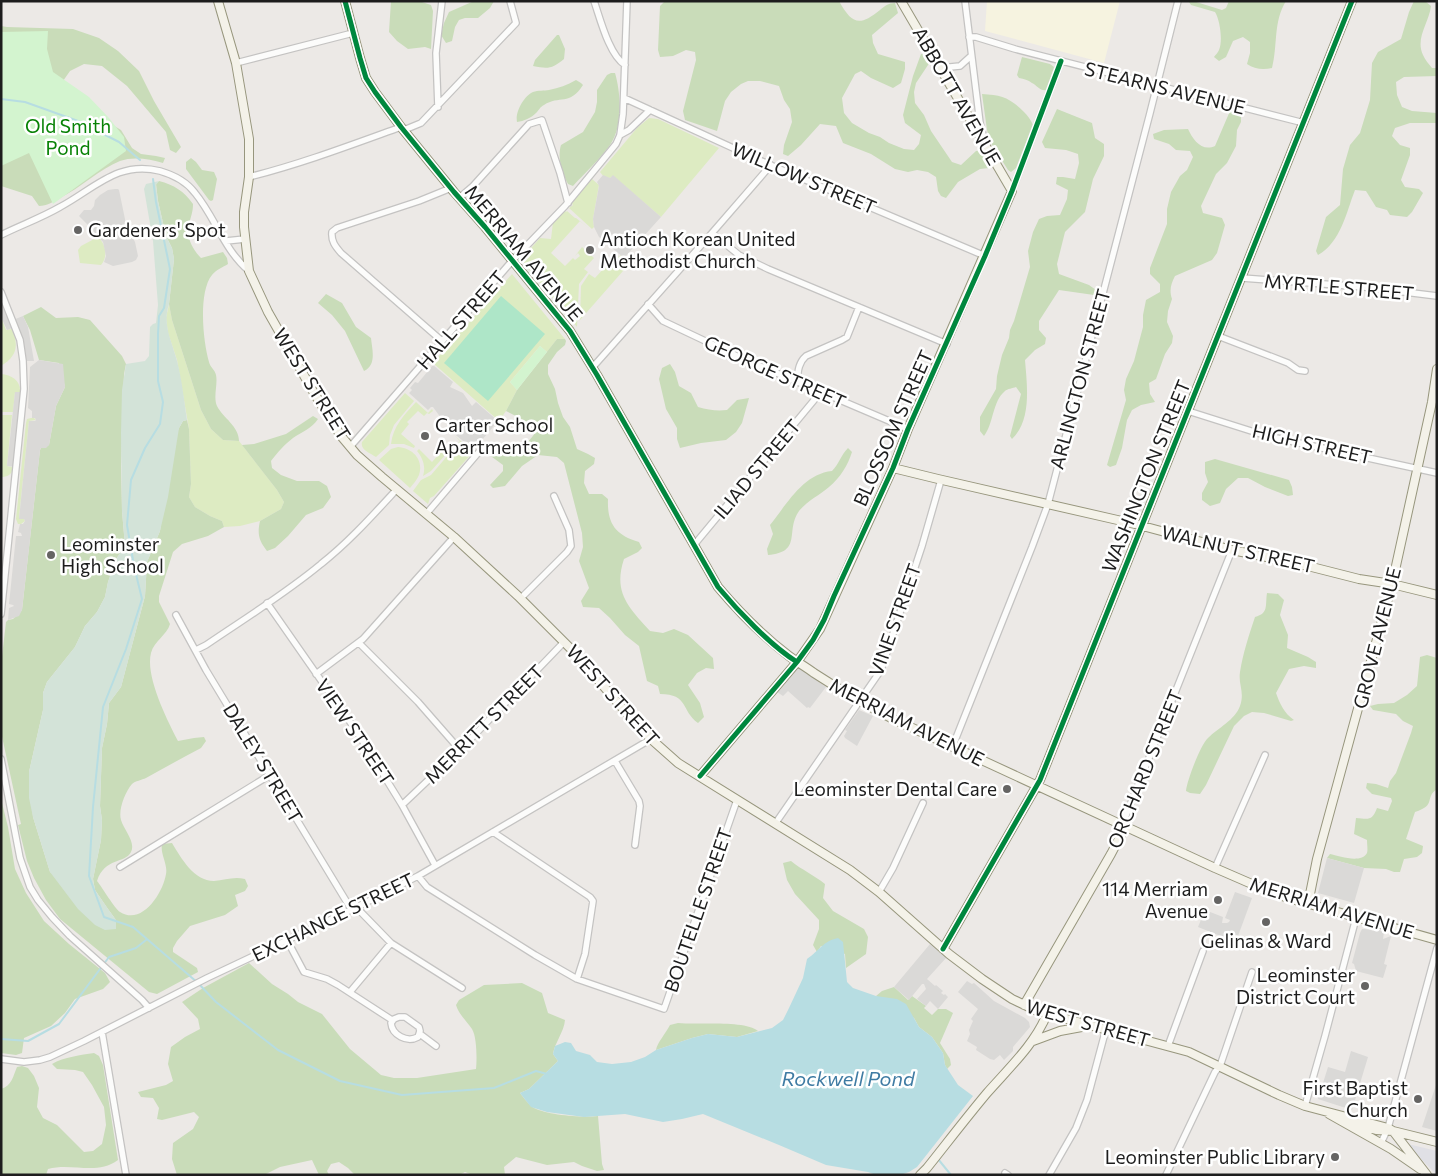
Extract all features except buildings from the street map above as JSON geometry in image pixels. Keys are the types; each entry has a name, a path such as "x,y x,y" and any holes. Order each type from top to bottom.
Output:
{"street":[{"name":"WEST STREET","path":"218,1 236,63 249,139 249,177 244,212 249,271 268,312 313,392 341,436 366,464 427,513 521,598 564,642 651,739 678,763 839,863 879,892 943,949 982,980 1012,999 1047,1014 1189,1052 1305,1106 1364,1120 1389,1130 1437,1142"},
{"name":"MERRIAM AVENUE","path":"345,1 366,78 402,128 570,331 718,587 769,639 797,662 859,702 952,748 1214,868 1268,891 1308,904 1437,940"},
{"path":"438,107 436,53 442,1"},
{"path":"249,177 422,123 516,23 510,1"},
{"path":"594,1 611,49 619,61 624,64"},
{"name":"HALL STREET","path":"350,447 512,261 568,202 616,144 620,135 624,98 628,1"},
{"name":"ABBOTT AVENUE","path":"901,1 1012,191"},
{"path":"965,1 980,123 986,146"},
{"name":"ARLINGTON STREET","path":"952,748 1048,504 1178,1"},
{"name":"WASHINGTON STREET","path":"943,949 1037,787 1352,1"},
{"path":"236,63 353,32"},
{"name":"STEARNS AVENUE","path":"969,37 976,37 1061,61 1304,123"},
{"path":"940,68 960,66 972,56"},
{"name":"BLOSSOM STREET","path":"700,776 797,662 813,640 824,620 893,468 908,429 985,256 1012,191 1061,61"},
{"name":"WILLOW STREET","path":"624,98 771,165 985,256"},
{"path":"620,135 629,130 650,110"},
{"path":"460,198 529,124 542,120 568,202"},
{"path":"592,368 771,165"},
{"path":"1,234 59,208 110,176 128,170 146,169 170,174 191,188 236,259 249,271"},
{"path":"442,341 341,253 334,245 331,234 337,228 419,201 451,188"},
{"path":"712,233 739,255 947,344"},
{"path":"226,241 245,239"},
{"name":"MYRTLE STREET","path":"1242,278 1364,287 1437,296"},
{"path":"1,292 20,340 24,361 24,376 1,614"},
{"name":"GEORGE STREET","path":"648,304 663,321 739,357 908,429"},
{"path":"797,382 799,365 802,360 806,356 847,337 859,307"},
{"path":"1218,336 1288,363 1298,370 1305,371"},
{"name":"GROVE AVENUE","path":"1308,904 1318,859 1392,584 1434,403 1437,369"},
{"name":"ILIAD STREET","path":"694,545 820,392"},
{"name":"HIGH STREET","path":"1188,411 1267,436 1437,473"},
{"path":"427,513 484,446"},
{"name":"WALNUT STREET","path":"893,468 1141,526 1232,550 1296,562 1359,579 1392,584 1437,595"},
{"name":"VINE STREET","path":"776,824 881,670 922,546 941,480"},
{"path":"196,650 293,586 325,561 364,525 397,489"},
{"path":"521,598 572,546 569,530 554,496"},
{"path":"316,674 359,643 454,537"},
{"name":"ORCHARD STREET","path":"1024,1005 1122,833 1125,818 1232,550"},
{"name":"VIEW STREET","path":"267,603 357,732 402,805 435,866"},
{"name":"DALEY STREET","path":"176,615 206,670 354,908 391,943 462,988"},
{"name":"MERRITT STREET","path":"402,805 460,750 564,642"},
{"path":"359,643 418,702 460,750"},
{"name":"EXCHANGE STREET","path":"1,1059 24,1062 40,1060 63,1052 207,978 418,876 651,739"},
{"path":"1214,868 1265,755"},
{"path":"1,759 20,858 30,887 52,917 149,1008"},
{"path":"615,761 639,801 635,845"},
{"path":"120,867 270,775"},
{"name":"BOUTELLE STREET","path":"418,876 427,887 535,955 577,979 664,1009 737,800"},
{"path":"879,892 893,868 923,803"},
{"path":"492,832 593,901 585,954 577,979"},
{"path":"1305,1106 1356,918"},
{"path":"287,940 304,972 327,979 392,1020"},
{"path":"350,992 391,943"},
{"path":"1381,1143 1389,1130 1437,948"},
{"path":"1168,1046 1203,951"},
{"path":"1168,1174 1215,1072 1220,1066 1252,972"},
{"path":"920,1175 1031,1042 1042,1027 1047,1014"},
{"path":"392,1020 405,1017 419,1027 420,1034 436,1046"},
{"path":"392,1020 392,1028 405,1039 412,1040 420,1034"},
{"path":"1031,1042 1060,1031 1090,1026"},
{"path":"1049,1175 1076,1128 1088,1100 1106,1029"},
{"path":"102,1032 126,1175"},
{"name":"WEST STREET","path":"1326,1112 1381,1143 1427,1174"},
{"path":"1389,1130 1427,1174"}],"shaded area":[{"path":"987,1 1120,1 1104,63 985,31"},
{"path":"603,175 610,178 613,175 661,217 624,258 599,237 594,227 593,219 599,186 597,182"},
{"path":"118,189 126,224 135,242 138,256 132,262 113,266 104,262 106,256 103,242 99,238 94,239 89,226 79,216 84,210 91,210 95,200 100,195 108,190"},
{"path":"1,295 13,320 23,316 28,327 34,361 23,361 15,327 7,330 1,317"},
{"path":"39,360 63,364 65,387 56,406 49,445 40,450 22,610 19,616 8,620 9,608 14,606 9,604 16,536 22,536 18,532 20,524 23,524 25,521 24,519 19,519 29,421 36,420 32,418 32,411 28,408 30,367"},
{"path":"433,365 453,382 450,387 463,393 472,406 476,402 498,421 477,446 472,448 452,432 456,427 441,418 433,407 428,410 409,393 412,390 410,388 415,382 418,383"},
{"path":"15,392 24,392 17,467 7,466"},
{"path":"799,668 826,687 810,708 807,708 788,691 783,696 777,692 795,670"},
{"path":"859,710 873,716 857,746 844,736 847,731 845,730"},
{"path":"1327,858 1364,868 1354,903 1318,893"},
{"path":"1235,892 1252,898 1238,936 1233,934 1228,939 1198,927 1205,910 1223,917 1222,923 1229,922 1230,920 1225,918"},
{"path":"1362,929 1375,931 1377,929 1384,932 1383,939 1391,936 1384,964 1387,965 1383,978 1356,971 1352,963"},
{"path":"930,944 946,958 927,979 943,991 941,993 948,997 938,1009 930,1001 926,1006 917,999 926,989 924,984 909,1000 894,987"},
{"path":"967,981 972,984 974,983 994,1001 1029,1022 1030,1027 1004,1060 1000,1055 994,1060 990,1059 976,1050 977,1047 967,1041 973,1021 971,1019 978,1009 958,992"},
{"path":"1351,1051 1368,1057 1352,1110 1318,1099 1328,1067 1345,1072"},
{"path":"1437,1082 1437,1131 1422,1127"},
{"path":"1408,1144 1437,1151 1437,1175 1408,1146"}],"green space":[{"path":"391,1 419,1 431,5 433,11 431,49 425,47 408,49 389,32"},
{"path":"474,1 494,1 490,8 478,18 459,20 455,27 452,41 446,43 441,35 449,12"},
{"path":"665,1 839,1 852,18 861,21 887,5 895,3 898,13 872,35 878,54 905,62 901,83 893,88 861,71 855,74 842,98 844,113 852,123 869,133 904,149 914,150 919,144 921,135 905,123 903,115 921,54 929,56 930,62 916,83 914,92 915,103 952,162 961,165 976,151 981,150 991,165 989,168 980,169 958,182 946,198 941,196 938,191 936,177 928,172 917,170 908,172 895,169 871,154 843,143 836,126 820,124 788,156 783,154 792,122 790,109 784,100 779,86 760,81 748,81 731,92 725,101 717,131 685,120 683,111 696,60 695,52 686,50 673,56 660,57 658,50 660,6"},
{"path":"1193,1 1222,10 1226,8 1229,1 1286,1 1277,25 1272,68 1259,69 1247,64 1250,42 1243,37 1233,41 1226,57 1219,61 1214,57 1219,51 1221,41 1217,16 1215,12 1191,5 1189,2"},
{"path":"1414,1 1425,1 1431,6 1421,37 1421,49 1425,59 1432,68 1437,68 1437,76 1404,77 1396,82 1397,95 1402,107 1412,111 1437,113 1437,123 1410,123 1395,128 1392,136 1400,145 1410,148 1410,155 1401,180 1405,187 1419,189 1423,193 1407,217 1390,215 1387,210 1376,207 1366,191 1355,190 1337,235 1332,243 1318,255 1316,251 1326,217 1340,205 1343,169 1350,145 1360,133 1370,100 1372,63 1378,52 1401,39"},
{"name":"Old Smith Pond","path":"1,26 73,29 99,38 118,51 139,71 181,147 176,153 170,150 166,132 127,86 102,66 84,64 70,71 56,91 121,130 132,148 141,154 165,158 163,163 142,159 120,161 68,194 42,206 39,206 32,196 1,186"},
{"name":"Old Smith Pond","path":"48,31 47,49 53,72 89,97 109,118 124,137 126,151 53,204 29,153 1,166 1,32"},
{"path":"559,35 565,49 564,59 550,67 533,66 535,60"},
{"path":"1022,57 1050,64 1054,67 1047,90 1040,89 1029,81 1019,78 1017,75"},
{"path":"615,73 619,90 620,110 614,138 606,151 573,186 568,184 562,170 560,160 561,145 583,132 595,112 597,90 607,75"},
{"path":"576,80 583,85 574,96 549,102 530,118 517,122 519,109 523,101 530,94 535,91 560,87"},
{"path":"982,94 1000,96 1010,100 1019,107 1033,125 1016,168 1011,172 991,143 987,130"},
{"path":"1057,109 1092,123 1095,138 1104,144 1104,156 1093,179 1085,212 1065,232 1057,264 1059,274 1089,285 1096,290 1094,295 1059,290 1039,321 1039,330 1046,338 1045,344 1035,350 1025,360 1027,402 1023,422 1012,439 1010,436 1021,394 1016,387 1006,390 995,407 990,425 984,436 980,431 980,417 996,389 1002,355 1009,338 1030,267 1028,251 1033,232 1039,219 1060,215 1067,199 1068,190 1056,184 1057,177 1075,179 1079,163 1078,154 1066,150 1045,148 1042,142"},
{"path":"1230,111 1239,114 1241,117 1237,130 1236,146 1227,163 1216,174 1201,206 1203,213 1222,218 1225,225 1217,253 1212,260 1175,276 1172,282 1172,299 1167,322 1173,336 1172,343 1165,354 1156,379 1149,383 1150,394 1155,402 1141,405 1132,410 1127,420 1122,448 1116,465 1110,467 1107,465 1126,400 1124,390 1126,379 1134,361 1143,327 1146,300 1160,292 1160,284 1150,274 1150,268 1167,224 1167,209 1171,192 1180,176 1187,170 1193,157 1190,151 1176,150 1169,144 1154,139 1153,134 1164,130 1188,129 1198,144 1206,147 1215,146"},
{"path":"649,118 658,119 719,148 661,217 613,176 610,178 604,177 600,172 637,128"},
{"path":"191,158 202,170 214,172 217,179 213,200 211,201 186,169 186,162"},
{"path":"592,179 599,185 593,219 594,227 592,229 569,208 573,205 571,203"},
{"path":"159,181 178,189 193,204 188,234 192,247 201,258 223,252 227,258 228,264 214,273 208,283 203,305 203,317 209,362 216,375 215,399 217,406 234,426 239,441 223,440 211,429 201,410 172,320 169,304 174,259 172,248 166,236 158,201 156,184"},
{"path":"159,181 156,185 158,201 166,236 172,248 174,259 167,326 179,368 187,420 183,421 179,428 168,497 160,531 147,562 145,596 121,687 109,703 102,748 101,840 93,879 95,890 116,920 116,929 105,930 95,925 78,909 50,872 29,798 29,772 43,710 43,693 47,682 75,647 85,626 97,612 105,597 115,561 125,546 122,511 122,390 126,364 145,361 149,356 150,327 156,323 158,305 153,241 144,189 146,184"},
{"path":"564,210 580,221 551,253 565,266 573,258 575,260 580,256 578,253 575,256 582,247 594,258 584,269 588,272 579,284 577,327 522,261 524,256 540,238 551,239 553,222"},
{"path":"99,238 105,248 103,262 101,265 80,263 78,250 81,246"},
{"path":"615,253 619,257 621,255 630,263 580,320 581,286 589,274 595,278 614,257"},
{"path":"512,274 565,339 557,339 547,352 540,346 510,382 517,390 499,421 433,363"},
{"path":"326,294 342,303 356,327 371,338 372,361 371,365 364,371 345,331 332,315 318,303"},
{"path":"501,296 545,334 488,401 444,363"},
{"path":"169,304 172,320 201,410 211,429 223,440 239,441 284,502 281,509 260,521 240,526 224,527 222,521 195,507 189,497 191,484 189,429 177,360 168,333 166,318"},
{"path":"41,307 56,318 78,317 90,320 122,356 126,364 124,374 121,466 125,546 116,559 105,597 97,612 85,626 75,647 47,682 43,693 43,710 29,772 33,817 50,872 116,920 95,890 93,879 101,840 102,748 109,703 121,687 145,596 147,562 160,531 172,446 183,421 187,420 189,429 191,484 189,497 195,507 222,521 224,527 208,536 182,544 173,552 159,596 159,602 170,624 153,649 150,663 158,698 178,741 204,737 206,741 201,748 132,784 120,811 122,824 131,840 131,852 128,856 105,868 97,881 120,912 136,915 150,905 161,890 166,874 162,844 172,843 189,868 200,877 214,881 233,878 245,879 248,886 245,891 235,895 238,906 225,915 190,926 173,948 173,952 197,968 198,972 157,994 149,992 60,919 46,900 27,861 18,825 21,824 1,732 1,665 6,622 13,619 22,610 40,450 49,445 56,406 65,387 59,363 39,360 30,330 23,316"},
{"path":"1,317 6,330 12,329 16,346 10,358 1,366"},
{"path":"557,339 565,339 565,345 557,352 548,365 548,374 555,389 563,417 570,427 577,449 595,458 594,464 585,471 584,483 589,494 602,494 608,499 609,515 618,532 639,542 642,548 624,559 620,581 625,598 635,614 650,631 663,633 674,629 688,635 713,658 714,669 706,668 697,673 688,685 700,703 704,717 698,723 680,700 676,697 660,694 658,686 647,681 639,646 625,635 599,608 583,607 581,601 589,588 579,561 583,547 582,533 564,463 557,457 538,455 522,466 505,486 493,488 490,485 503,471 503,465 488,454 493,446 521,446 530,440 535,433 533,425 506,411 517,390"},
{"path":"540,346 547,352 517,390 510,382"},
{"path":"670,364 675,372 679,386 691,393 698,407 712,410 727,410 737,400 749,398 742,423 736,432 726,440 680,448 677,439 677,428 666,409 659,379 662,368"},
{"path":"1,374 12,377 20,388 20,392 15,392 13,412 1,412"},
{"path":"405,393 414,401 394,425 389,445 376,457 368,453 362,447 362,442"},
{"path":"416,402 428,413 432,409 433,411 424,416 418,411 407,422 409,424 401,434 415,446 414,448 404,444 391,444 397,426 403,416"},
{"path":"1,415 12,415 7,466 12,467 12,472 10,475 1,477"},
{"path":"313,416 318,419 316,422 281,449 271,461 272,468 281,475 297,481 319,481 327,486 331,497 323,508 306,515 275,548 267,551 259,537 260,521 281,509 284,502 242,445 254,444 286,434"},
{"path":"27,419 36,420 29,421 19,518 25,521 18,524 16,519 26,423"},
{"path":"454,435 473,452 434,496 430,498 428,504 413,491 421,480 431,475 460,441"},
{"path":"454,441 456,443 431,471 423,476 423,463 417,451 419,449 432,462 441,452 443,454"},
{"path":"398,447 413,452 419,460 419,475 410,488 379,460 391,449"},
{"path":"848,448 852,452 840,475 829,487 799,511 786,550 768,555 767,549 773,534 770,525 789,499 812,478 832,471"},
{"path":"1215,459 1289,480 1293,495 1288,496 1248,478 1238,478 1226,489 1220,503 1210,506 1202,500 1202,493 1208,482 1205,473 1205,462"},
{"path":"1267,593 1278,594 1284,600 1280,615 1288,635 1287,648 1316,662 1316,668 1304,666 1289,669 1276,693 1283,708 1294,720 1291,721 1264,713 1252,712 1244,716 1234,726 1200,794 1190,793 1186,791 1187,786 1202,747 1208,738 1234,716 1240,706 1242,697 1240,672 1248,637 1255,617 1266,608"},
{"path":"1427,655 1437,658 1437,789 1431,795 1426,807 1415,812 1406,839 1423,846 1422,853 1417,857 1404,859 1400,872 1364,868 1327,858 1330,854 1355,859 1364,856 1367,853 1367,840 1354,834 1356,818 1370,818 1377,808 1388,811 1392,801 1391,798 1372,794 1366,788 1367,783 1388,788 1390,781 1396,773 1413,726 1403,721 1396,714 1373,710 1370,706 1394,703 1407,695 1417,686 1420,657"},
{"path":"1,799 15,869 26,893 44,921 105,973 110,982 103,989 75,999 65,1013 51,1026 24,1038 22,1053 16,1055 1,1053"},
{"path":"791,861 825,884 823,898 833,911 864,929 868,937 866,954 846,968 845,954 821,946 817,952 813,945 819,929 819,920 795,894 787,880 783,863"},
{"path":"249,963 272,984 298,1002 322,1014 350,1049 381,1075 394,1078 417,1078 476,1069 474,1033 456,1005 459,1000 484,985 522,983 542,993 548,1013 565,1020 553,1054 558,1061 529,1089 520,1093 530,1105 540,1110 583,1117 598,1116 604,1170 597,1171 574,1162 547,1165 516,1157 504,1167 505,1175 473,1175 465,1172 459,1175 355,1175 339,1162 331,1164 327,1171 329,1175 319,1175 312,1160 280,1167 264,1175 177,1175 172,1159 173,1143 193,1129 199,1117 194,1112 162,1120 157,1119 159,1108 153,1098 141,1097 138,1092 166,1085 173,1081 168,1064 171,1047 200,1029 198,1019 182,1002 203,988"},
{"path":"894,987 908,1000 912,996 926,1006 924,1008 932,1015 938,1009 946,1009 953,1013 940,1043 950,1059 951,1065 947,1069 943,1053 932,1037 919,1027 914,1018 876,996 882,991"},
{"path":"678,1023 743,1025 758,1031 737,1037 708,1034 656,1050 670,1025"},
{"path":"94,1053 99,1056 103,1065 118,1160 110,1165 93,1168 57,1167 48,1169 46,1175 1,1175 1,1089 8,1086 17,1067 28,1068 34,1076 39,1088 37,1107 43,1118 57,1125 84,1152 93,1151 102,1144 106,1125 104,1107 92,1085 83,1072 57,1069 52,1064 67,1058"}],"water":[{"name":"Rockwell Pond","path":"838,938 843,942 847,982 853,988 876,996 897,999 906,1004 919,1027 932,1037 943,1053 945,1065 958,1085 973,1096 917,1167 909,1172 900,1175 876,1175 826,1165 703,1114 663,1122 625,1114 584,1117 547,1112 531,1107 520,1093 529,1089 558,1061 553,1054 555,1046 565,1042 571,1043 576,1051 590,1055 597,1062 612,1064 631,1062 645,1057 656,1050 708,1034 737,1037 772,1028 783,1020 803,978 807,959 825,944"}],"waterway":[{"path":"1,99 25,102 78,121 119,142 140,160"},
{"path":"153,179 170,269 164,308 159,316 158,334 158,381 163,402 160,424 145,448 131,480 127,525 142,599 126,649 103,707 93,807 89,876 104,917 133,927 198,983 216,1002 278,1050 340,1081 402,1095 494,1088 536,1071 547,1074"},
{"path":"1,1039 28,1041 59,1024 109,957 136,948 146,940"},
{"path":"938,1159 951,1175"}],"cycle path":[{"path":"345,1 366,78 375,92 454,192 570,331 718,587 755,627 797,662"},
{"path":"943,949 1040,780 1352,1"},
{"path":"700,776 797,662 813,640 824,620 893,468 908,429 985,256 1012,191 1061,61"}],"place":[{"name":"Gardeners' Spot","path":"78,230"},
{"name":"Antioch Korean United Methodist Church","path":"590,250"},
{"name":"Carter School Apartments","path":"425,436"},
{"name":"Leominster High School","path":"51,555"},
{"name":"Leominster Dental Care","path":"1007,789"},
{"name":"114 Merriam Avenue","path":"1218,900"},
{"name":"Gelinas & Ward","path":"1266,922"},
{"name":"Leominster District Court","path":"1365,986"},
{"name":"First Baptist Church","path":"1418,1099"},
{"name":"Leominster Public Library","path":"1335,1157"}]}
